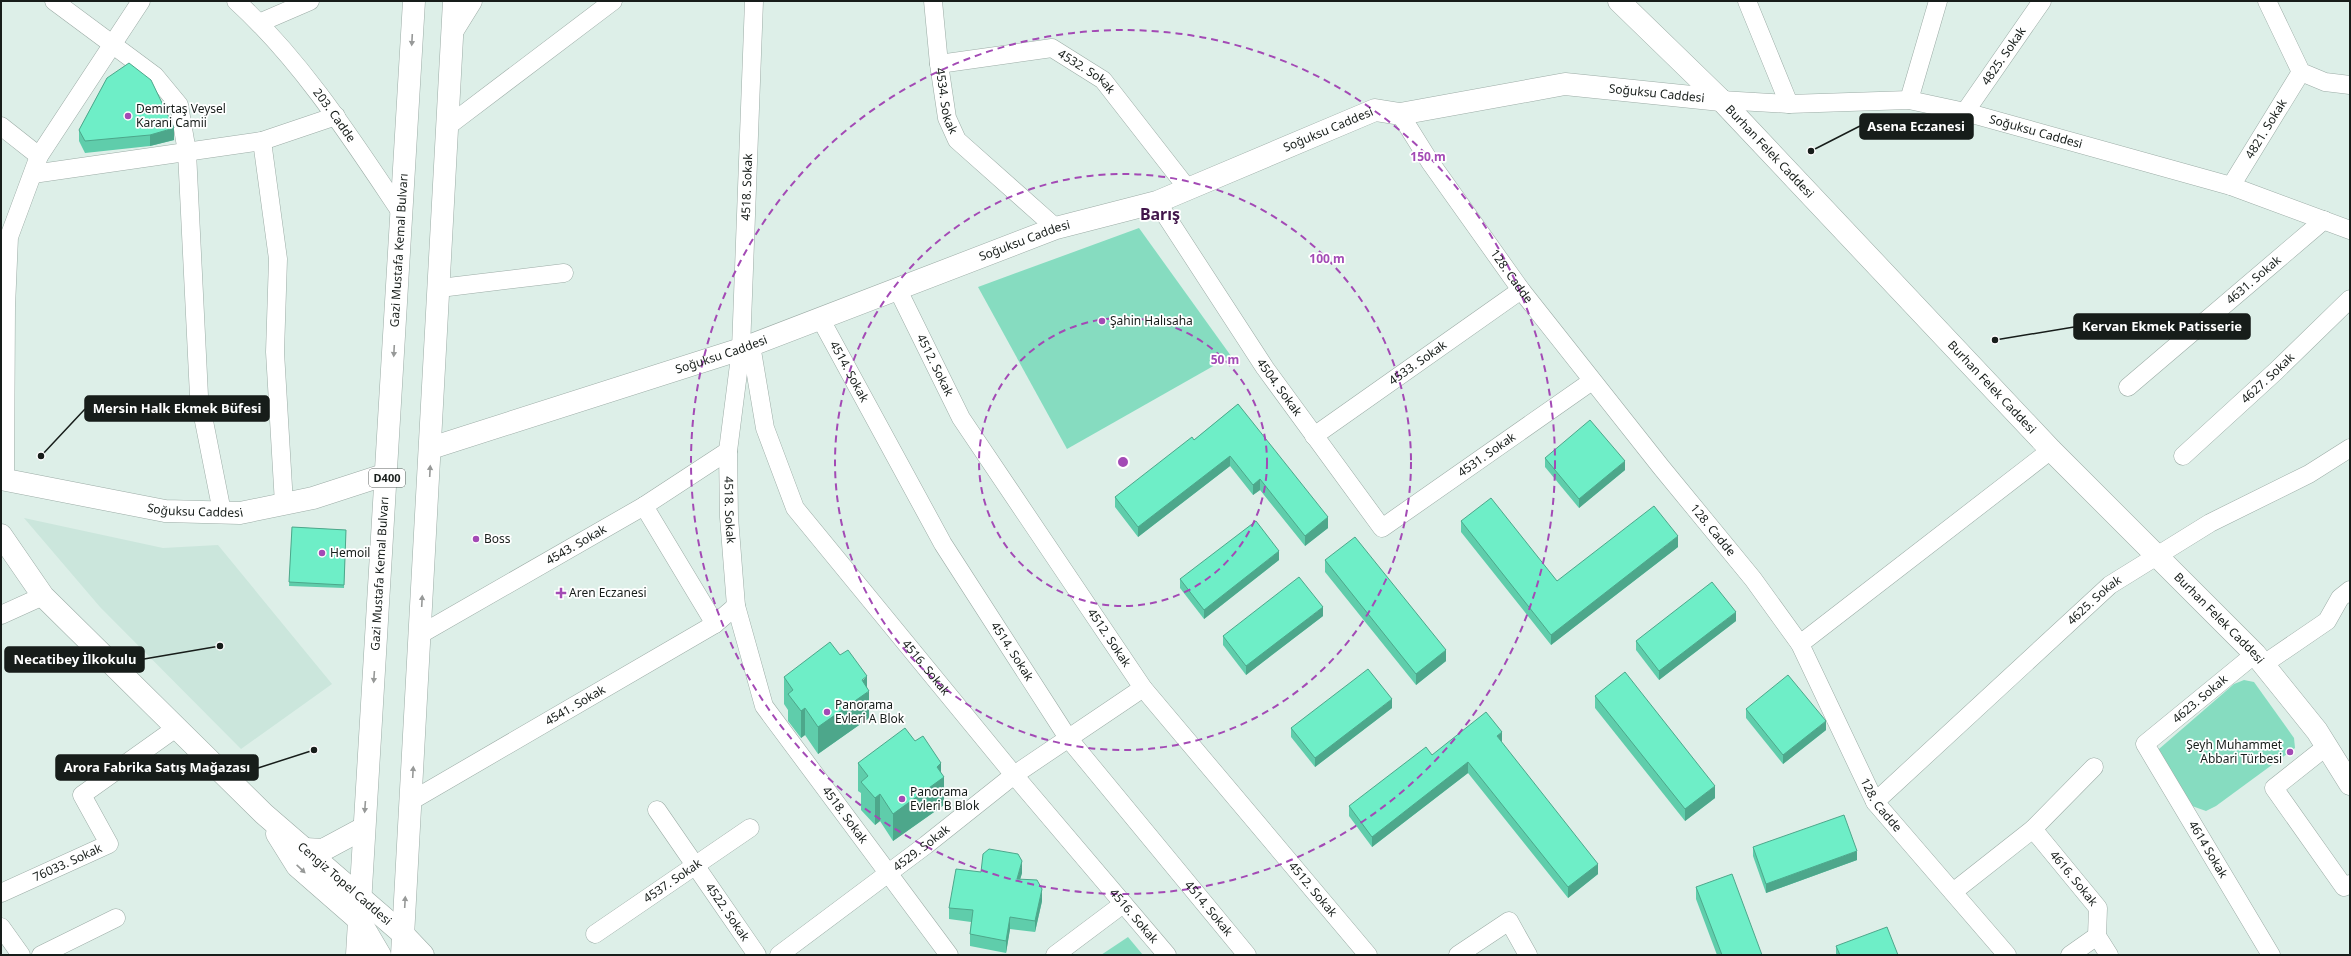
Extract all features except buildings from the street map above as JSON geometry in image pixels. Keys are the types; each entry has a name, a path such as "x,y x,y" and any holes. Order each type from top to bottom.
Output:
{"main road":[{"name":"Gazi Mustafa Kemal Bulvarı","path":"358,955 360,896 387,474 414,1"},
{"path":"403,945 440,288 454,1"},
{"path":"453,30 471,1"},
{"name":"Burhan Felek Caddesi","path":"1619,1 1721,100 2051,450 2260,659 2327,746 2350,784"},
{"name":"Soğuksu Caddesi","path":"431,448 746,347 1056,228 1157,202 1375,110 1400,114 1565,84 1721,100"},
{"name":"Soğuksu Caddesi","path":"3,480 165,511 240,513 313,498 387,474"},
{"name":"Cengiz Topel Caddesi","path":"3,541 43,596 176,728 264,814 360,896 403,945 423,955"},
{"name":"Cengiz Topel Caddesi","path":"264,814 297,866 360,920 380,955"},
{"path":"305,849 323,850 364,828"}],"street":[{"path":"54,1 155,76 179,105 187,152 199,396 222,512"},
{"path":"3,480 4,254 39,156 142,1"},
{"name":"203. Cadde","path":"236,1 259,23 336,116 402,214"},
{"path":"259,23 310,1"},
{"path":"448,126 613,1"},
{"name":"4518. Sokak","path":"754,1 746,347 728,451 729,517 736,606 764,706 949,955"},
{"name":"4534. Sokak","path":"933,1 939,64 947,118 957,140 1056,228"},
{"path":"1747,1 1789,104"},
{"path":"1909,100 1938,1"},
{"name":"4825. Sokak","path":"1965,112 2042,1"},
{"path":"2267,1 2301,72 2326,82 2350,85"},
{"name":"4532. Sokak","path":"939,64 1052,48 1102,80 1188,189"},
{"name":"4821. Sokak","path":"2231,186 2301,72"},
{"name":"Soğuksu Caddesi","path":"1721,100 1789,104 1909,100 1965,112 2231,186 2350,230"},
{"name":"128. Cadde","path":"1400,114 1430,162 1521,290 1592,381 1753,579 1800,644 1875,802 2007,955"},
{"path":"33,174 262,141 336,116"},
{"path":"1,126 39,156"},
{"path":"262,141 278,260 275,352 284,504"},
{"name":"4504. Sokak","path":"1157,202 1265,368 1382,528"},
{"name":"4631. Sokak","path":"2128,387 2324,220"},
{"path":"440,288 564,273"},
{"name":"4512. Sokak","path":"897,288 961,418 1143,688 1368,955"},
{"name":"4533. Sokak","path":"1314,436 1521,290"},
{"name":"4627. Sokak","path":"2183,456 2276,371 2350,299"},
{"name":"4514. Sokak","path":"820,318 942,544 1068,738 1247,955"},
{"name":"4516. Sokak","path":"746,347 765,428 795,508 1014,775 1167,955"},
{"name":"4531. Sokak","path":"1382,528 1592,381"},
{"name":"4625. Sokak","path":"1875,802 2110,585 2210,523 2309,474 2350,448"},
{"path":"1800,644 2051,450"},
{"name":"4543. Sokak","path":"420,634 644,506 728,451"},
{"path":"644,506 715,624"},
{"name":"4623. Sokak","path":"2145,744 2260,659 2327,621 2340,598 2350,590"},
{"path":"1,615 43,596"},
{"name":"4541. Sokak","path":"411,801 715,624 736,606"},
{"name":"4529. Sokak","path":"778,955 888,874 1014,775 1143,688"},
{"name":"76033. Sokak","path":"1,892 109,844 82,795 176,728"},
{"name":"4614 Sokak","path":"2145,744 2271,955"},
{"path":"2327,746 2274,788 2344,887 2350,884"},
{"path":"1953,892 2033,829 2094,767"},
{"name":"4522. Sokak","path":"656,810 696,865 757,955"},
{"name":"4537. Sokak","path":"595,934 750,828"},
{"name":"4616. Sokak","path":"2033,829 2098,908 2097,936"},
{"path":"1055,955 1123,904"},
{"path":"41,955 116,918"},
{"path":"1458,955 1509,921 1528,955"},
{"path":"1,927 22,955"},
{"path":"2070,955 2097,936 2109,955"}],"shaded area":[{"path":"24,518 163,548 218,545 332,684 241,749 100,607"}],"green space":[{"name":"Şahin Halısaha","path":"1139,228 1231,356 1067,449 978,287"},
{"path":"2244,680 2254,682 2294,738 2295,748 2216,806 2206,811 2192,806 2159,754 2159,749 2234,684"},
{"path":"1128,937 1143,955 1101,955"}],"place":[{"name":"Demirtaş Veysel Karani Camii","path":"128,116"},
{"name":"Asena Eczanesi","path":"1811,151"},
{"name":"Şahin Halısaha","path":"1102,321"},
{"name":"Kervan Ekmek Patisserie","path":"1995,340"},
{"name":"Mersin Halk Ekmek Büfesi","path":"41,456"},
{"name":"Boss","path":"476,539"},
{"name":"Hemoil","path":"322,553"},
{"name":"Aren Eczanesi","path":"561,593"},
{"name":"Necatibey İlkokulu","path":"220,646"},
{"name":"Panorama Evleri A Blok","path":"827,712"},
{"name":"Arora Fabrika Satış Mağazası","path":"314,750"},
{"name":"Şeyh Muhammet Abbari Türbesi","path":"2290,752"},
{"name":"Panorama Evleri B Blok","path":"902,799"}],"district":[{"name":"Barış","path":"1160,214"}]}
